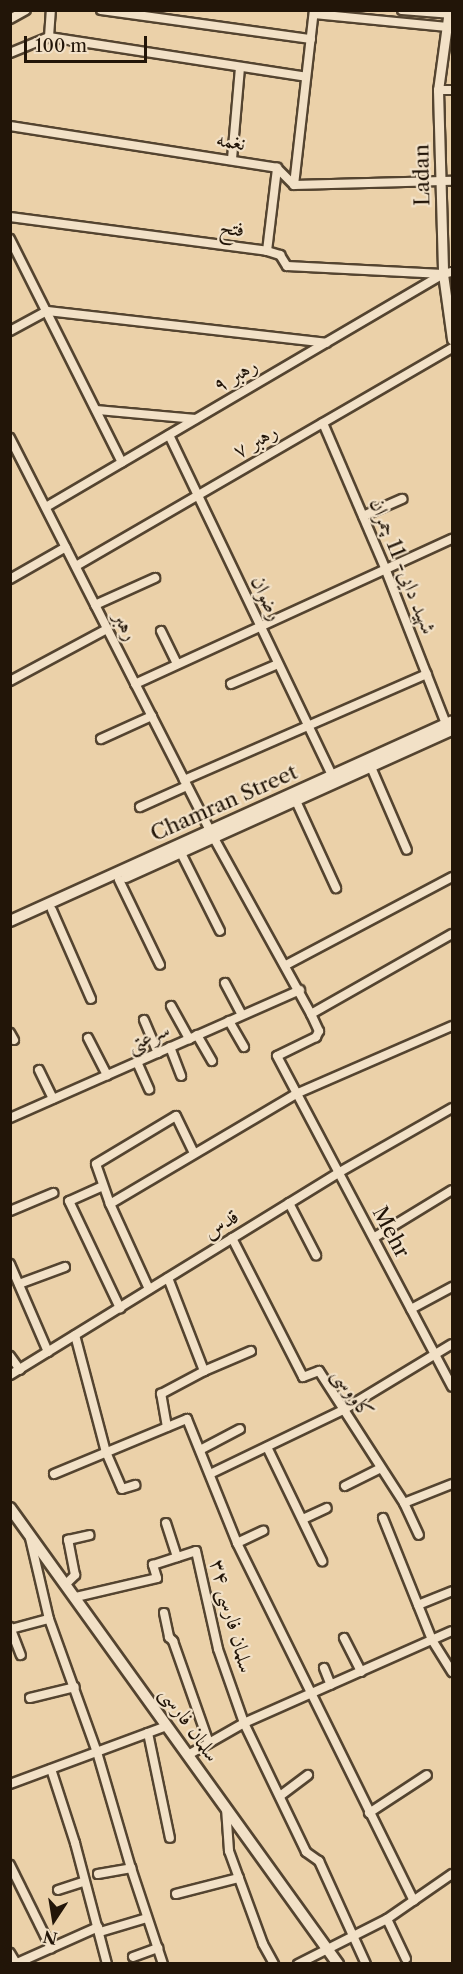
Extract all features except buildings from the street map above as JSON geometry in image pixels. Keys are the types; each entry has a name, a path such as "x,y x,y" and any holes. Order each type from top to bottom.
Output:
{"main road":[{"name":"Chamran Street","path":"10,921 296,801 371,767 450,725"},
{"name":"Chamran Street","path":"10,929 181,853 332,775 450,725"},
{"name":"سلمان فارسی","path":"10,1508 338,1964"}],"street":[{"path":"10,19 26,10"},
{"path":"49,37 51,10"},
{"path":"101,10 311,39"},
{"path":"402,10 450,13"},
{"path":"294,185 314,12 447,27"},
{"name":"Ladan","path":"450,13 438,90 440,181 453,339"},
{"path":"10,53 49,37 306,77"},
{"path":"232,159 240,67"},
{"path":"438,90 453,90"},
{"name":"نغمه","path":"10,126 232,159 277,168"},
{"path":"277,168 294,185 453,181"},
{"path":"267,251 277,168"},
{"name":"فتح","path":"10,217 267,251 280,255 287,266 448,273"},
{"path":"10,239 122,463"},
{"name":"رهبر ۹","path":"46,507 448,273"},
{"path":"10,331 47,310 326,343"},
{"name":"رهبر ۷","path":"76,566 453,348"},
{"path":"97,410 197,419"},
{"name":"شهید دایی- 11 چمران","path":"323,423 386,568 427,674 450,725"},
{"name":"رضوان","path":"169,435 332,775"},
{"name":"رهبر","path":"10,438 212,835 300,990 311,1014"},
{"path":"363,516 402,499"},
{"path":"135,684 453,538"},
{"path":"10,579 66,547"},
{"path":"95,604 155,578"},
{"path":"10,681 107,628"},
{"path":"161,631 177,664"},
{"path":"231,684 278,664"},
{"path":"140,807 185,783 427,674"},
{"path":"101,739 152,716"},
{"path":"371,767 407,850"},
{"path":"296,801 336,888"},
{"path":"181,853 220,931"},
{"path":"286,965 453,877"},
{"path":"119,880 160,965"},
{"path":"52,910 91,999"},
{"path":"311,1014 453,934"},
{"path":"225,983 243,1015"},
{"name":"سرعتی","path":"10,1118 300,990"},
{"path":"171,1006 189,1039"},
{"name":"Mehr","path":"311,1014 319,1031 316,1037 278,1056 453,1387"},
{"path":"144,1020 158,1053"},
{"path":"229,1021 244,1047"},
{"path":"110,1204 298,1094 453,1026"},
{"path":"197,1035 212,1061"},
{"path":"88,1038 107,1075"},
{"path":"170,1047 181,1076"},
{"path":"136,1062 149,1089"},
{"path":"39,1070 53,1099"},
{"name":"قدس","path":"10,1375 338,1173 453,1108"},
{"path":"149,1289 110,1204 96,1164 176,1116 194,1153"},
{"path":"102,1183 69,1201 120,1308"},
{"path":"375,1237 453,1190"},
{"path":"10,1211 53,1194"},
{"path":"289,1203 316,1255"},
{"name":"کاووسی","path":"232,1238 303,1377 319,1371 404,1503 419,1535"},
{"path":"10,1264 48,1352"},
{"path":"19,1284 65,1267"},
{"path":"168,1278 204,1371"},
{"path":"411,1309 453,1287"},
{"path":"75,1335 106,1452 122,1489 135,1485"},
{"path":"210,1474 343,1410 453,1344"},
{"path":"167,1427 161,1394 204,1371 251,1351"},
{"path":"10,1356 20,1370"},
{"path":"54,1474 187,1419 237,1543 310,1695 414,1901"},
{"path":"200,1450 240,1429"},
{"path":"267,1447 322,1561"},
{"path":"345,1486 381,1468"},
{"path":"404,1503 453,1484"},
{"path":"303,1519 327,1508"},
{"path":"383,1518 432,1640 453,1672"},
{"path":"166,1523 177,1557"},
{"path":"237,1543 262,1531"},
{"path":"66,1584 75,1575 68,1540 89,1535"},
{"path":"29,1536 49,1619 97,1752 162,1964"},
{"name":"سلمان فارسی ۳۴","path":"76,1598 157,1578 153,1565 196,1551 218,1649 244,1723"},
{"path":"418,1605 453,1591"},
{"path":"164,1613 169,1637 173,1641 209,1743"},
{"path":"21,1655 11,1628 49,1619"},
{"path":"188,1755 244,1723 453,1631"},
{"path":"344,1638 361,1672"},
{"path":"324,1668 331,1685"},
{"path":"30,1698 75,1687"},
{"path":"244,1723 306,1851 319,1861 366,1964"},
{"path":"11,1784 167,1726"},
{"path":"148,1733 170,1838"},
{"path":"51,1769 99,1929 107,1964"},
{"path":"280,1796 308,1775"},
{"path":"369,1813 427,1775"},
{"path":"226,1807 229,1851 273,1964"},
{"path":"11,1865 51,1948"},
{"path":"98,1874 131,1868"},
{"path":"298,1964 387,1919 453,1874"},
{"path":"176,1894 239,1878"},
{"path":"58,1890 85,1881"},
{"path":"10,1953 15,1963 99,1929 147,1918"},
{"path":"387,1919 406,1959"},
{"path":"133,1957 158,1948"}]}
